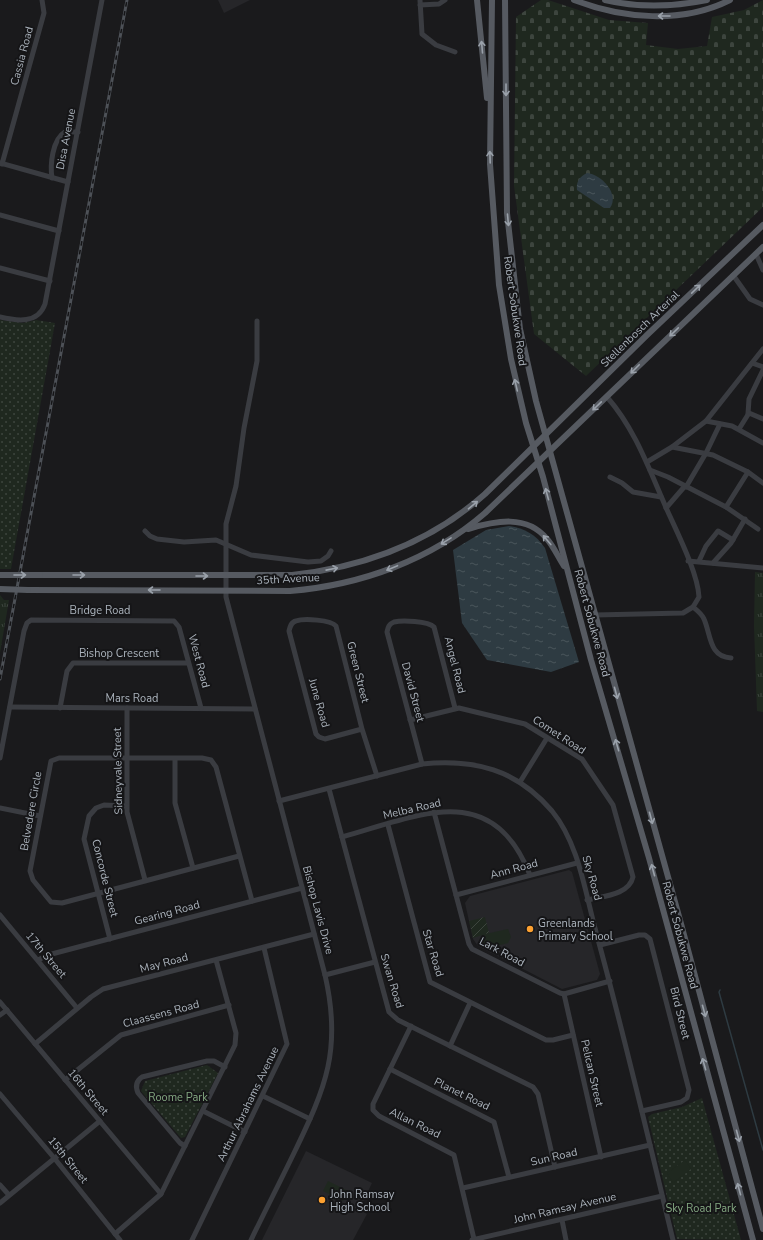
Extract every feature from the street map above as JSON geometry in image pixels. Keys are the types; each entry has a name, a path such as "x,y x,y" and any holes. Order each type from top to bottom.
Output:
{"main road":[{"path":"478,0 489,127"},
{"name":"Robert Sobukwe Road","path":"492,0 489,127 495,241 505,327 520,402 538,462 591,660 651,866 753,1240"},
{"name":"Robert Sobukwe Road","path":"505,0 506,195 509,239 520,329 531,381 680,920 763,1229"},
{"path":"574,0 614,12 671,16 703,11 730,0"},
{"path":"605,0 636,6 660,6 707,0"},
{"name":"Stellenbosch Arterial","path":"533,448 647,335 763,225"},
{"path":"538,462 763,247"},
{"name":"35th Avenue","path":"0,575 279,576 312,573 362,563 403,547 429,534 467,510 533,448"},
{"name":"35th Avenue","path":"0,590 290,591 314,589 362,579 385,571 428,552 464,530 538,462"},
{"path":"464,530 498,521 513,521 529,526 546,538 568,573"}],"street":[{"name":"Cassia Road","path":"1,164 44,13 42,0"},
{"name":"Disa Avenue","path":"0,317 25,321 36,317 44,307 102,0"},
{"path":"445,0 439,4 420,3 422,34 436,45 455,52"},
{"path":"52,178 50,167 58,139 65,132 78,132"},
{"path":"1,164 68,182"},
{"path":"0,215 59,231"},
{"path":"756,254 763,270"},
{"path":"0,268 50,281"},
{"path":"734,275 750,300 763,305"},
{"name":"Bishop Lavis Drive","path":"251,1240 310,1119 325,1084 332,1045 332,1014 325,975 227,602 227,517 236,486 244,428 257,361 257,321"},
{"path":"647,462 672,447 706,421 763,349"},
{"path":"752,363 763,367"},
{"path":"739,429 748,414 749,399 763,370"},
{"path":"595,615 683,613 693,607 699,597 699,590 688,561 647,462 626,423 607,397"},
{"path":"748,414 752,414 763,419"},
{"path":"706,421 739,429 763,443"},
{"path":"666,508 685,486 706,453 720,424"},
{"path":"672,447 683,451 706,453 748,472 763,483"},
{"path":"650,470 726,507 758,529"},
{"path":"726,507 748,472"},
{"path":"610,477 622,483 633,492 661,497"},
{"path":"713,563 734,540 745,519"},
{"path":"145,531 150,536 157,539 184,542 212,540 226,543 252,555 308,562 321,561 328,556 331,551"},
{"path":"699,561 706,546 718,531 734,540"},
{"path":"688,561 763,568"},
{"path":"693,607 704,620 708,634 718,653 724,658 731,658"},
{"name":"Bridge Road","path":"10,707 23,634 27,623 34,619 174,622"},
{"name":"Green Street","path":"289,631 290,625 296,621 328,621 336,626 362,729 377,776"},
{"name":"West Road","path":"174,622 179,626 201,708"},
{"name":"Angel Road","path":"388,626 393,622 425,622 434,627 455,708"},
{"name":"David Street","path":"388,626 387,632 422,764"},
{"name":"June Road","path":"289,631 316,734 325,739 362,729"},
{"name":"Bishop Crescent","path":"60,708 67,670 73,663 188,663"},
{"path":"0,758 10,707"},
{"name":"Mars Road","path":"10,707 255,709"},
{"name":"Sidneyvale Street","path":"127,708 128,758 126,806 145,880"},
{"name":"Comet Road","path":"410,720 455,708 520,722 582,759 613,805 633,877 631,885 626,890 587,900"},
{"path":"520,782 548,738"},
{"name":"Belvedere Circle","path":"239,856 54,903 33,880 31,868 49,767 53,760 59,758 205,758 214,762 252,901"},
{"path":"175,759 175,803 193,868"},
{"name":"Sky Road","path":"279,801 422,764 450,762 477,764 499,771 520,782 541,799 560,821 568,836 577,863 610,981 673,1240"},
{"name":"Swan Road","path":"329,789 389,1012 395,1018 530,1085 535,1090 555,1167"},
{"name":"Concorde Street","path":"110,939 84,842 91,811 101,805 126,806"},
{"path":"0,808 40,816"},
{"name":"Melba Road","path":"342,837 434,812 465,812 491,822 506,833 516,846 530,875"},
{"name":"Lark Road","path":"434,812 469,944 472,949 555,991 564,994"},
{"name":"Star Road","path":"388,825 429,980 434,985 546,1040 553,1040 573,1035"},
{"name":"Ann Road","path":"456,895 577,863"},
{"name":"Gearing Road","path":"38,960 48,955 302,888"},
{"name":"17th Street","path":"0,915 77,1008"},
{"name":"May Road","path":"35,1044 77,1008 103,989 314,934"},
{"name":"Bird Street","path":"600,946 639,935 643,935 650,939 689,1090 688,1095 681,1102 642,1111"},
{"name":"Arthur Abrahams Avenue","path":"192,1240 287,1044 264,948"},
{"path":"114,1234 161,1194 237,1041 216,960"},
{"path":"325,975 375,962"},
{"path":"564,994 610,981"},
{"name":"Pelican Street","path":"564,994 601,1157"},
{"name":"16th Street","path":"0,1002 161,1194"},
{"path":"450,1046 470,1003"},
{"name":"Claassens Road","path":"65,1080 121,1034 228,1005"},
{"path":"0,1015 7,1010"},
{"name":"Allan Road","path":"411,1026 373,1104 374,1112 379,1116 453,1153 473,1240"},
{"path":"185,1146 180,1143 138,1093 136,1086 137,1081 142,1077 207,1061 214,1061 225,1067"},
{"name":"Planet Road","path":"390,1069 494,1122 509,1177"},
{"name":"15th Street","path":"0,1094 55,1158 120,1240"},
{"path":"263,1096 310,1119"},
{"path":"202,1111 245,1132"},
{"path":"0,1203 100,1121"},
{"name":"Sun Road","path":"462,1188 650,1145"},
{"path":"0,1185 9,1195"},
{"name":"John Ramsay Avenue","path":"473,1240 662,1196"},
{"path":"562,1220 566,1240"}],"shaded area":[{"path":"218,0 250,0 224,13"},
{"name":"Greenlands Primary School","path":"569,870 572,872 600,974 597,980 562,989 478,946 473,939 465,903 470,896"},
{"name":"John Ramsay High School","path":"306,1151 372,1183 359,1210 367,1214 353,1240 262,1240"}],"green space":[{"path":"541,0 548,0 609,20 648,23 646,45 678,49 707,46 712,17 744,10 763,0 763,207 586,376 534,334 514,186 516,17"},
{"path":"0,320 23,323 36,320 55,323 11,569 0,569"},
{"path":"755,572 763,573 763,712 757,711 754,626"},
{"path":"0,595 4,600 9,600 0,653"},
{"path":"485,917 489,933 473,938 469,921"},
{"path":"508,929 511,937 508,943 484,949 481,935"},
{"name":"Roome Park","path":"207,1065 218,1073 185,1137 181,1138 141,1091 145,1081"},
{"name":"Sky Road Park","path":"702,1098 741,1240 677,1239 648,1117 652,1114 682,1107"},
{"path":"685,1160 691,1169 673,1183 667,1173"},
{"path":"328,1181 348,1191 343,1201 323,1191"}],"water":[{"path":"587,173 598,177 608,186 613,197 610,208 604,208 577,190 579,180"},
{"path":"509,526 520,528 530,533 538,539 545,548 579,662 551,672 487,660 462,623 453,550 486,530"}],"waterway":[{"path":"720,990 719,992 763,1150"}],"railway":[{"path":"0,679 127,0"}],"place":[{"name":"Greenlands Primary School","path":"530,929"},
{"name":"John Ramsay High School","path":"322,1200"}]}
